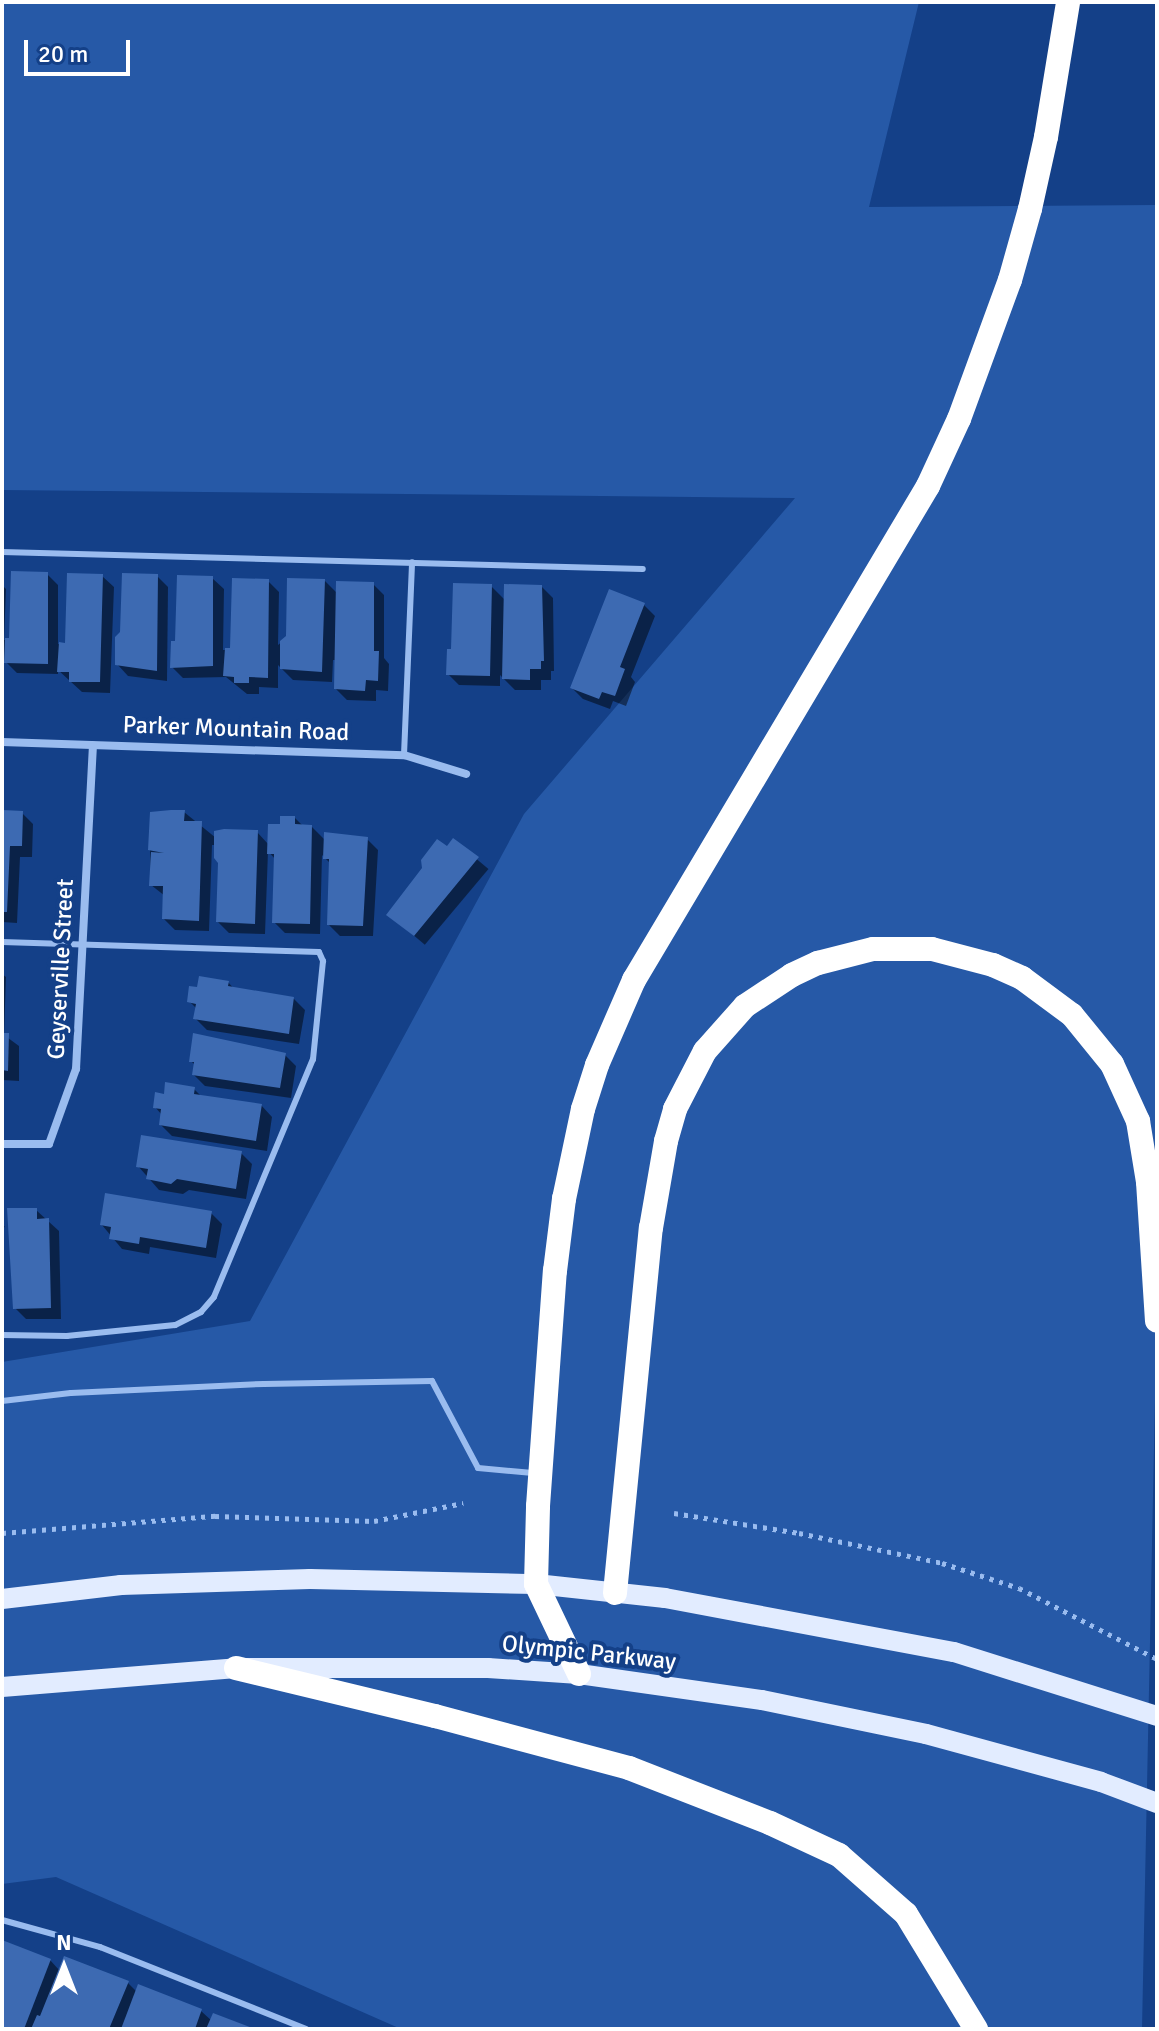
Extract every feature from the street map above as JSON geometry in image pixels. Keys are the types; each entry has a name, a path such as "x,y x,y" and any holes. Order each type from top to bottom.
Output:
{"highway":[{"path":"579,1674 536,1584 540,1474 555,1271 575,1139 597,1065 634,980 928,486 959,419 1010,280 1030,209 1046,137 1068,2"},
{"path":"615,1593 651,1228 666,1141 680,1099 705,1051 745,1006 792,975 818,963 873,949 932,949 963,955 1007,971 1048,995 1072,1015 1112,1064 1138,1121 1148,1182 1157,1321"},
{"path":"236,1668 435,1716 629,1768 770,1823 839,1855 906,1914 976,2029"}],"main road":[{"path":"2,1599 121,1585 310,1579 536,1584 787,1620 954,1652 1157,1716"},
{"name":"Olympic Parkway","path":"2,1687 236,1668 488,1668 579,1674 762,1700 926,1734 1101,1782 1157,1803"}],"street":[{"name":"Parker Mountain Road","path":"2,742 404,755 466,774"},
{"name":"Geyserville Street","path":"2,1144 49,1144 76,1069 93,745"}],"lane":[{"path":"2,552 643,569"},
{"path":"404,755 412,562"},
{"path":"2,942 319,952 323,961 313,1059 214,1297 201,1312 175,1325 67,1336 2,1335"},
{"path":"2,1401 71,1393 264,1384 432,1381 478,1468 540,1474"},
{"path":"2,1920 100,1947 306,2029"}],"path":[{"path":"2,1533 215,1516 374,1521 463,1503"},
{"path":"674,1513 799,1533 942,1563 1019,1588 1157,1659"}],"shaded area":[{"path":"2,2 919,2 869,207 1157,205 1157,1302 1142,2029 401,2029 56,1877 2,1884 2,1362 250,1321 524,814 795,498 2,490"}],"building":[{"path":"11,571 48,572 48,664 4,663 5,638 9,638"},
{"path":"67,573 103,574 100,682 69,682 69,672 57,672 59,642 65,643"},
{"path":"122,573 158,574 157,671 115,665 115,637 120,632"},
{"path":"177,575 213,576 213,666 170,668 171,641 175,641"},
{"path":"232,578 269,579 268,678 249,677 249,683 234,683 234,677 223,676 225,648 230,648"},
{"path":"287,578 325,579 322,672 280,669 280,641 286,636"},
{"path":"336,581 374,582 374,651 379,651 378,681 366,680 365,691 334,689"},
{"path":"453,583 492,584 490,676 446,675 447,649 451,649"},
{"path":"504,584 542,585 544,661 541,661 541,669 530,669 530,680 502,679"},
{"path":"609,589 645,603 620,667 625,669 615,696 602,692 599,699 570,688"},
{"path":"2,810 23,811 22,846 10,846 7,912 2,912"},
{"path":"185,810 184,821 202,821 199,921 162,919 163,886 149,886 151,852 164,853 148,850 150,812"},
{"path":"280,816 295,816 295,824 312,825 310,924 272,923 274,854 267,854 268,824 280,824"},
{"path":"258,830 255,924 216,922 218,863 214,858 214,831"},
{"path":"324,832 368,837 363,926 327,925 329,859 323,859"},
{"path":"453,838 479,857 414,936 386,915 422,868 421,860 437,839 447,846"},
{"path":"199,976 229,981 228,986 294,997 289,1034 193,1019 196,1004 187,1002 189,986 197,987"},
{"path":"2,1033 9,1033 8,1071 2,1070"},
{"path":"193,1033 286,1053 280,1088 192,1075 194,1062 189,1062"},
{"path":"165,1082 195,1087 194,1094 262,1104 256,1141 159,1125 161,1109 153,1108 155,1092 164,1094"},
{"path":"141,1135 242,1151 236,1189 177,1179 171,1184 146,1179 148,1169 136,1167"},
{"path":"105,1193 212,1211 206,1248 140,1237 139,1244 109,1239 111,1227 100,1225"},
{"path":"7,1208 37,1208 37,1219 49,1218 51,1308 13,1309"},
{"path":"2,1940 51,1959 24,2029 2,2029"},
{"path":"64,1956 129,1981 109,2029 31,2029 37,2015 40,2016"},
{"path":"138,1984 202,2009 195,2029 121,2029"},
{"path":"213,2013 255,2029 206,2029"}]}
